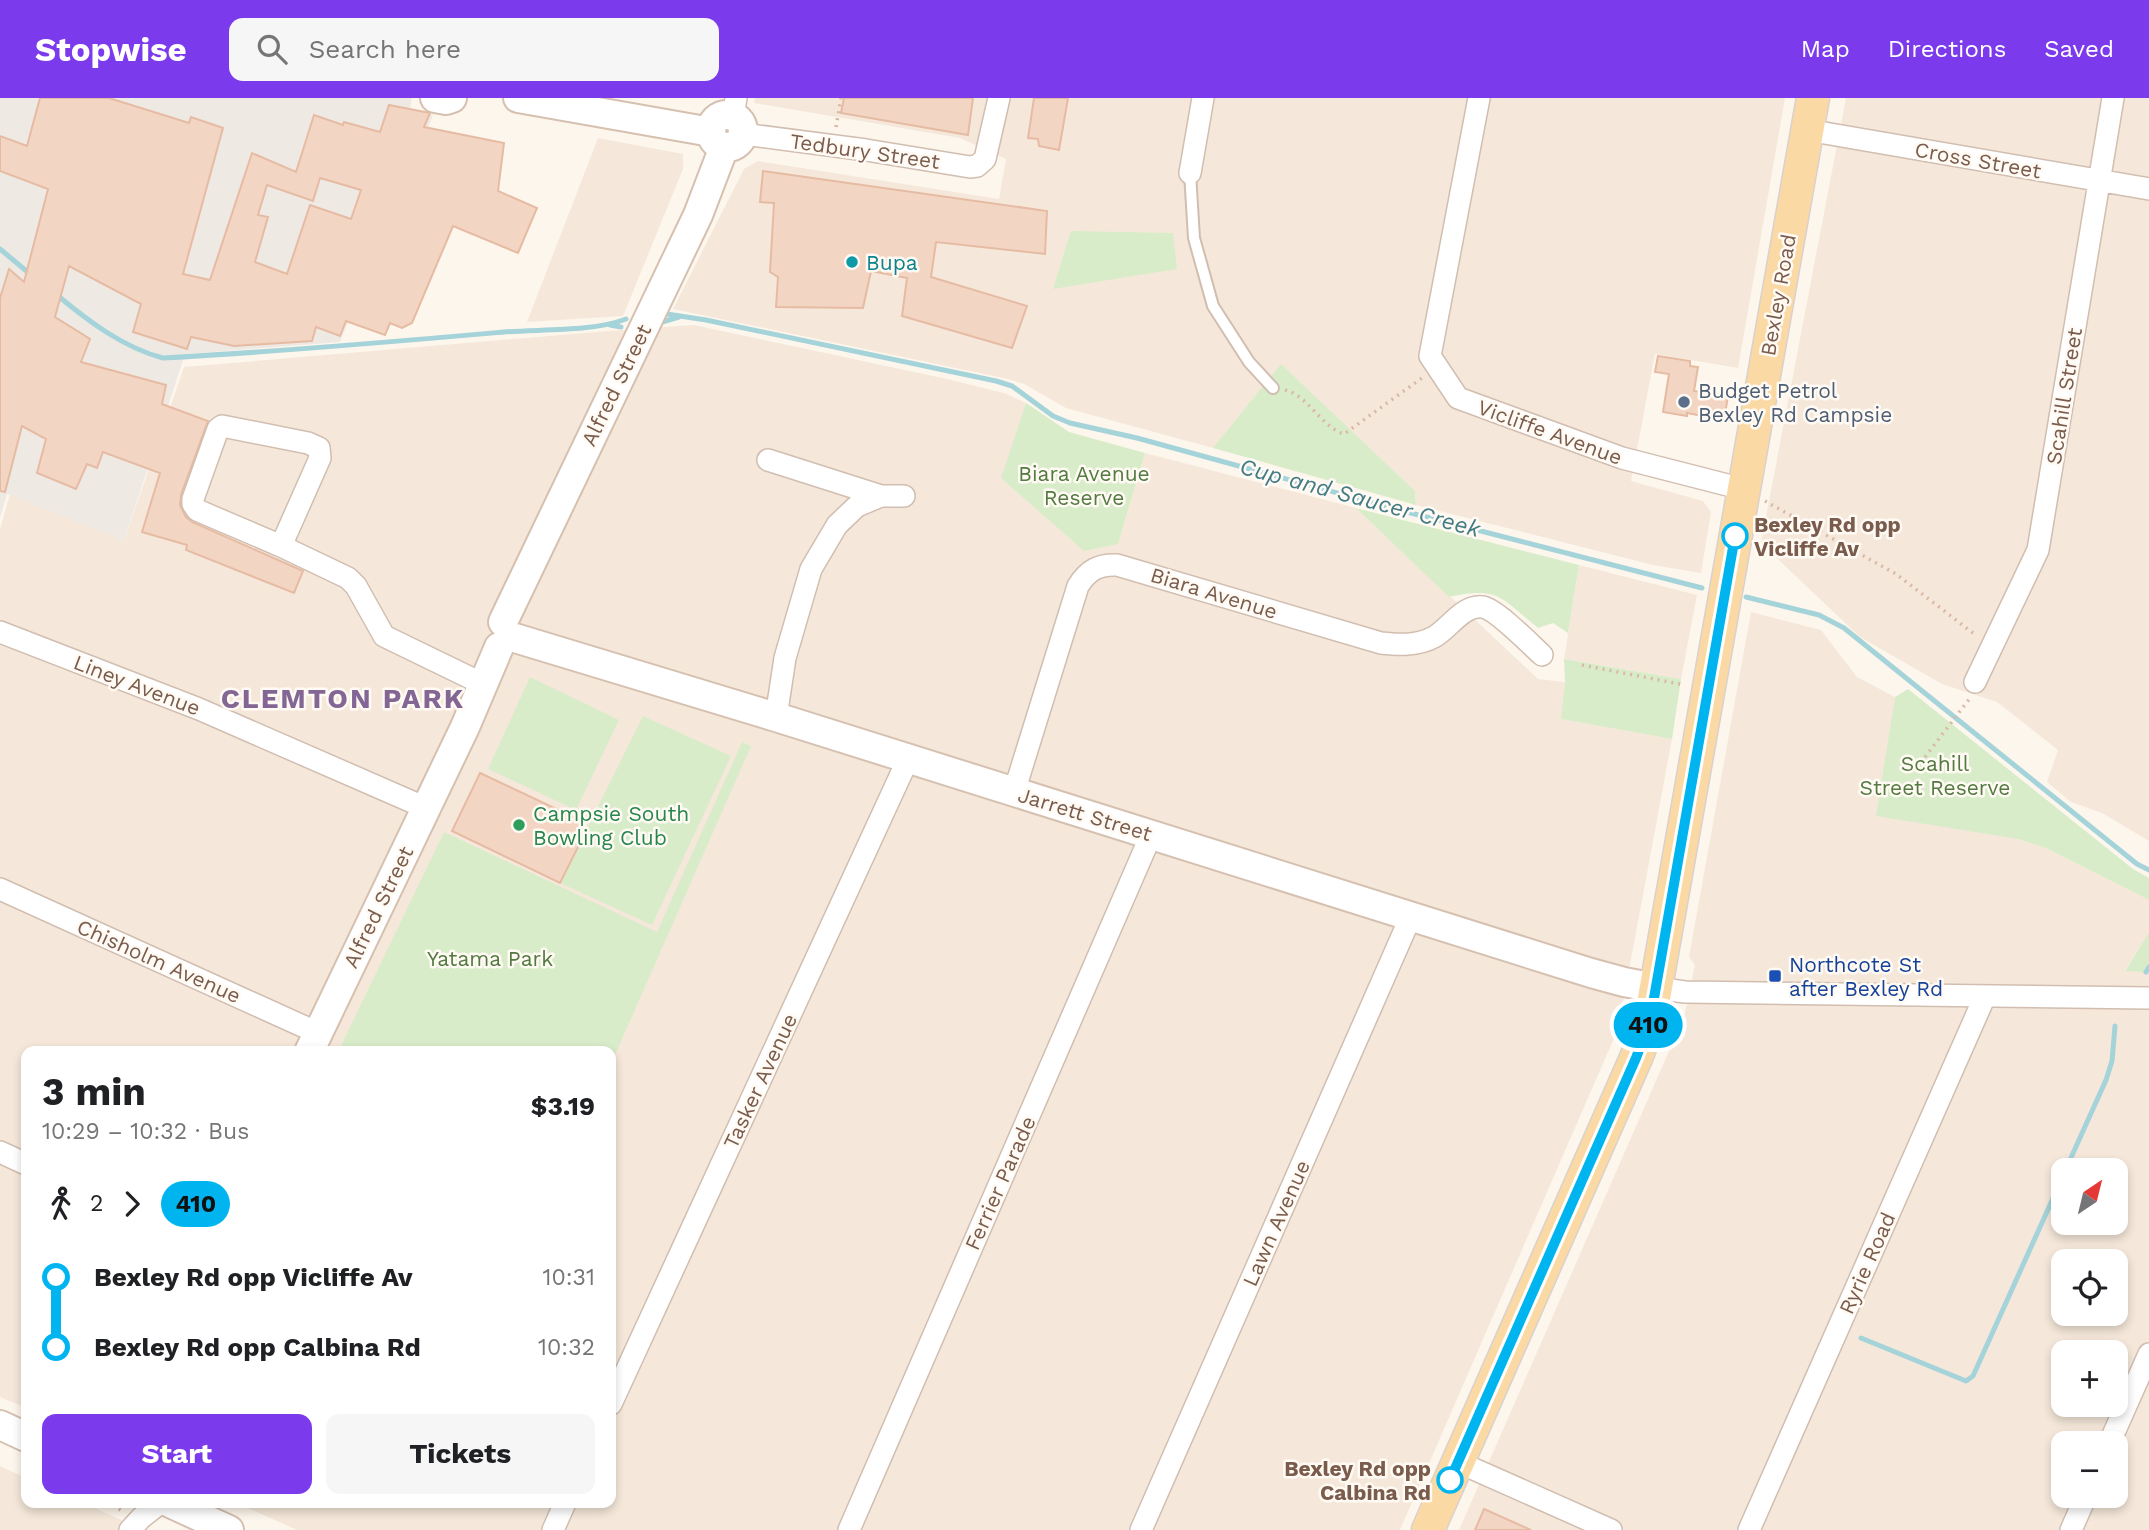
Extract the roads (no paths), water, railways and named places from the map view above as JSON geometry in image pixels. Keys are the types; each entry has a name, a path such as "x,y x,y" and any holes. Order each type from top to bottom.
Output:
{"main road":[{"name":"Bexley Road","path":"1428,1530 1650,1021 1725,598 1754,495 1807,130 1814,98"}],"street":[{"path":"435,98 452,98"},
{"path":"518,98 730,126"},
{"name":"Tedbury Street","path":"730,126 970,167 977,166 985,159 999,98"},
{"path":"1190,173 1203,98"},
{"name":"Vicliffe Avenue","path":"1479,98 1430,356 1458,398 1622,458 1754,495"},
{"name":"Scahill Street","path":"1975,682 2038,550 2113,98"},
{"name":"Alfred Street","path":"313,1042 485,685 639,338 703,204 730,126"},
{"name":"Cross Street","path":"1807,130 2149,189"},
{"path":"281,546 320,458 319,448 308,443 222,426 218,429 193,499 197,510 348,578 356,586 384,636 485,685"},
{"path":"768,460 881,496 904,496"},
{"path":"776,717 785,658 811,569 837,525 857,506 881,496"},
{"name":"Biara Avenue","path":"1014,792 1078,586 1084,576 1094,568 1105,565 1118,565 1381,643 1407,646 1433,637 1469,609 1482,607 1494,612 1542,655"},
{"name":"Liney Avenue","path":"0,632 199,709 426,808"},
{"name":"Jarrett Street","path":"506,635 1591,973 1656,988"},
{"name":"Tasker Avenue","path":"616,1393 908,759"},
{"name":"Ferrier Parade","path":"849,1530 1151,835"},
{"name":"Chisholm Avenue","path":"0,889 313,1042"},
{"name":"Lawn Avenue","path":"1141,1530 1411,916"},
{"path":"1656,988 1685,992 2149,998"},
{"name":"Ryrie Road","path":"1749,1530 1985,996"},
{"path":"0,1152 21,1162"},
{"path":"2115,1431 2149,1354"},
{"path":"1458,1462 1611,1530"},
{"path":"128,1521 141,1518 154,1508"},
{"path":"181,1508 229,1530"},
{"path":"553,1530 563,1508"},
{"path":"2071,1530 2081,1508"}],"lane":[{"path":"1190,173 1194,239 1213,306 1249,362 1273,388"}],"waterway":[{"path":"0,249 30,274"},
{"path":"57,295 120,341 163,358 582,328 626,319"},
{"name":"Cup and Saucer Creek","path":"667,314 996,381 1012,386 1053,416 1070,423 1137,438 1403,511 1702,588"},
{"path":"662,322 679,317"},
{"path":"610,325 621,327"},
{"path":"1746,597 1819,615 1844,628 2137,864 2149,870"},
{"path":"2146,972 2149,967"},
{"path":"2071,1158 2106,1080 2112,1061 2115,1026"},
{"path":"1861,1338 1966,1381 1973,1376 2051,1203"}],"place":[{"name":"Bupa","path":"852,262"},
{"name":"Budget Petrol Bexley Rd Campsie","path":"1684,402"},
{"name":"Bexley Rd opp Vicliffe Av","path":"1735,536"},
{"name":"Campsie South Bowling Club","path":"519,825"},
{"name":"Northcote St after Bexley Rd","path":"1775,976"},
{"name":"Bexley Rd opp Calbina Rd","path":"1450,1480"}],"district":[{"name":"CLEMTON PARK","path":"343,698"}],"park label":[{"name":"Biara Avenue Reserve","path":"1084,485"},
{"name":"Scahill Street Reserve","path":"1935,775"},
{"name":"Yatama Park","path":"490,958"}]}
